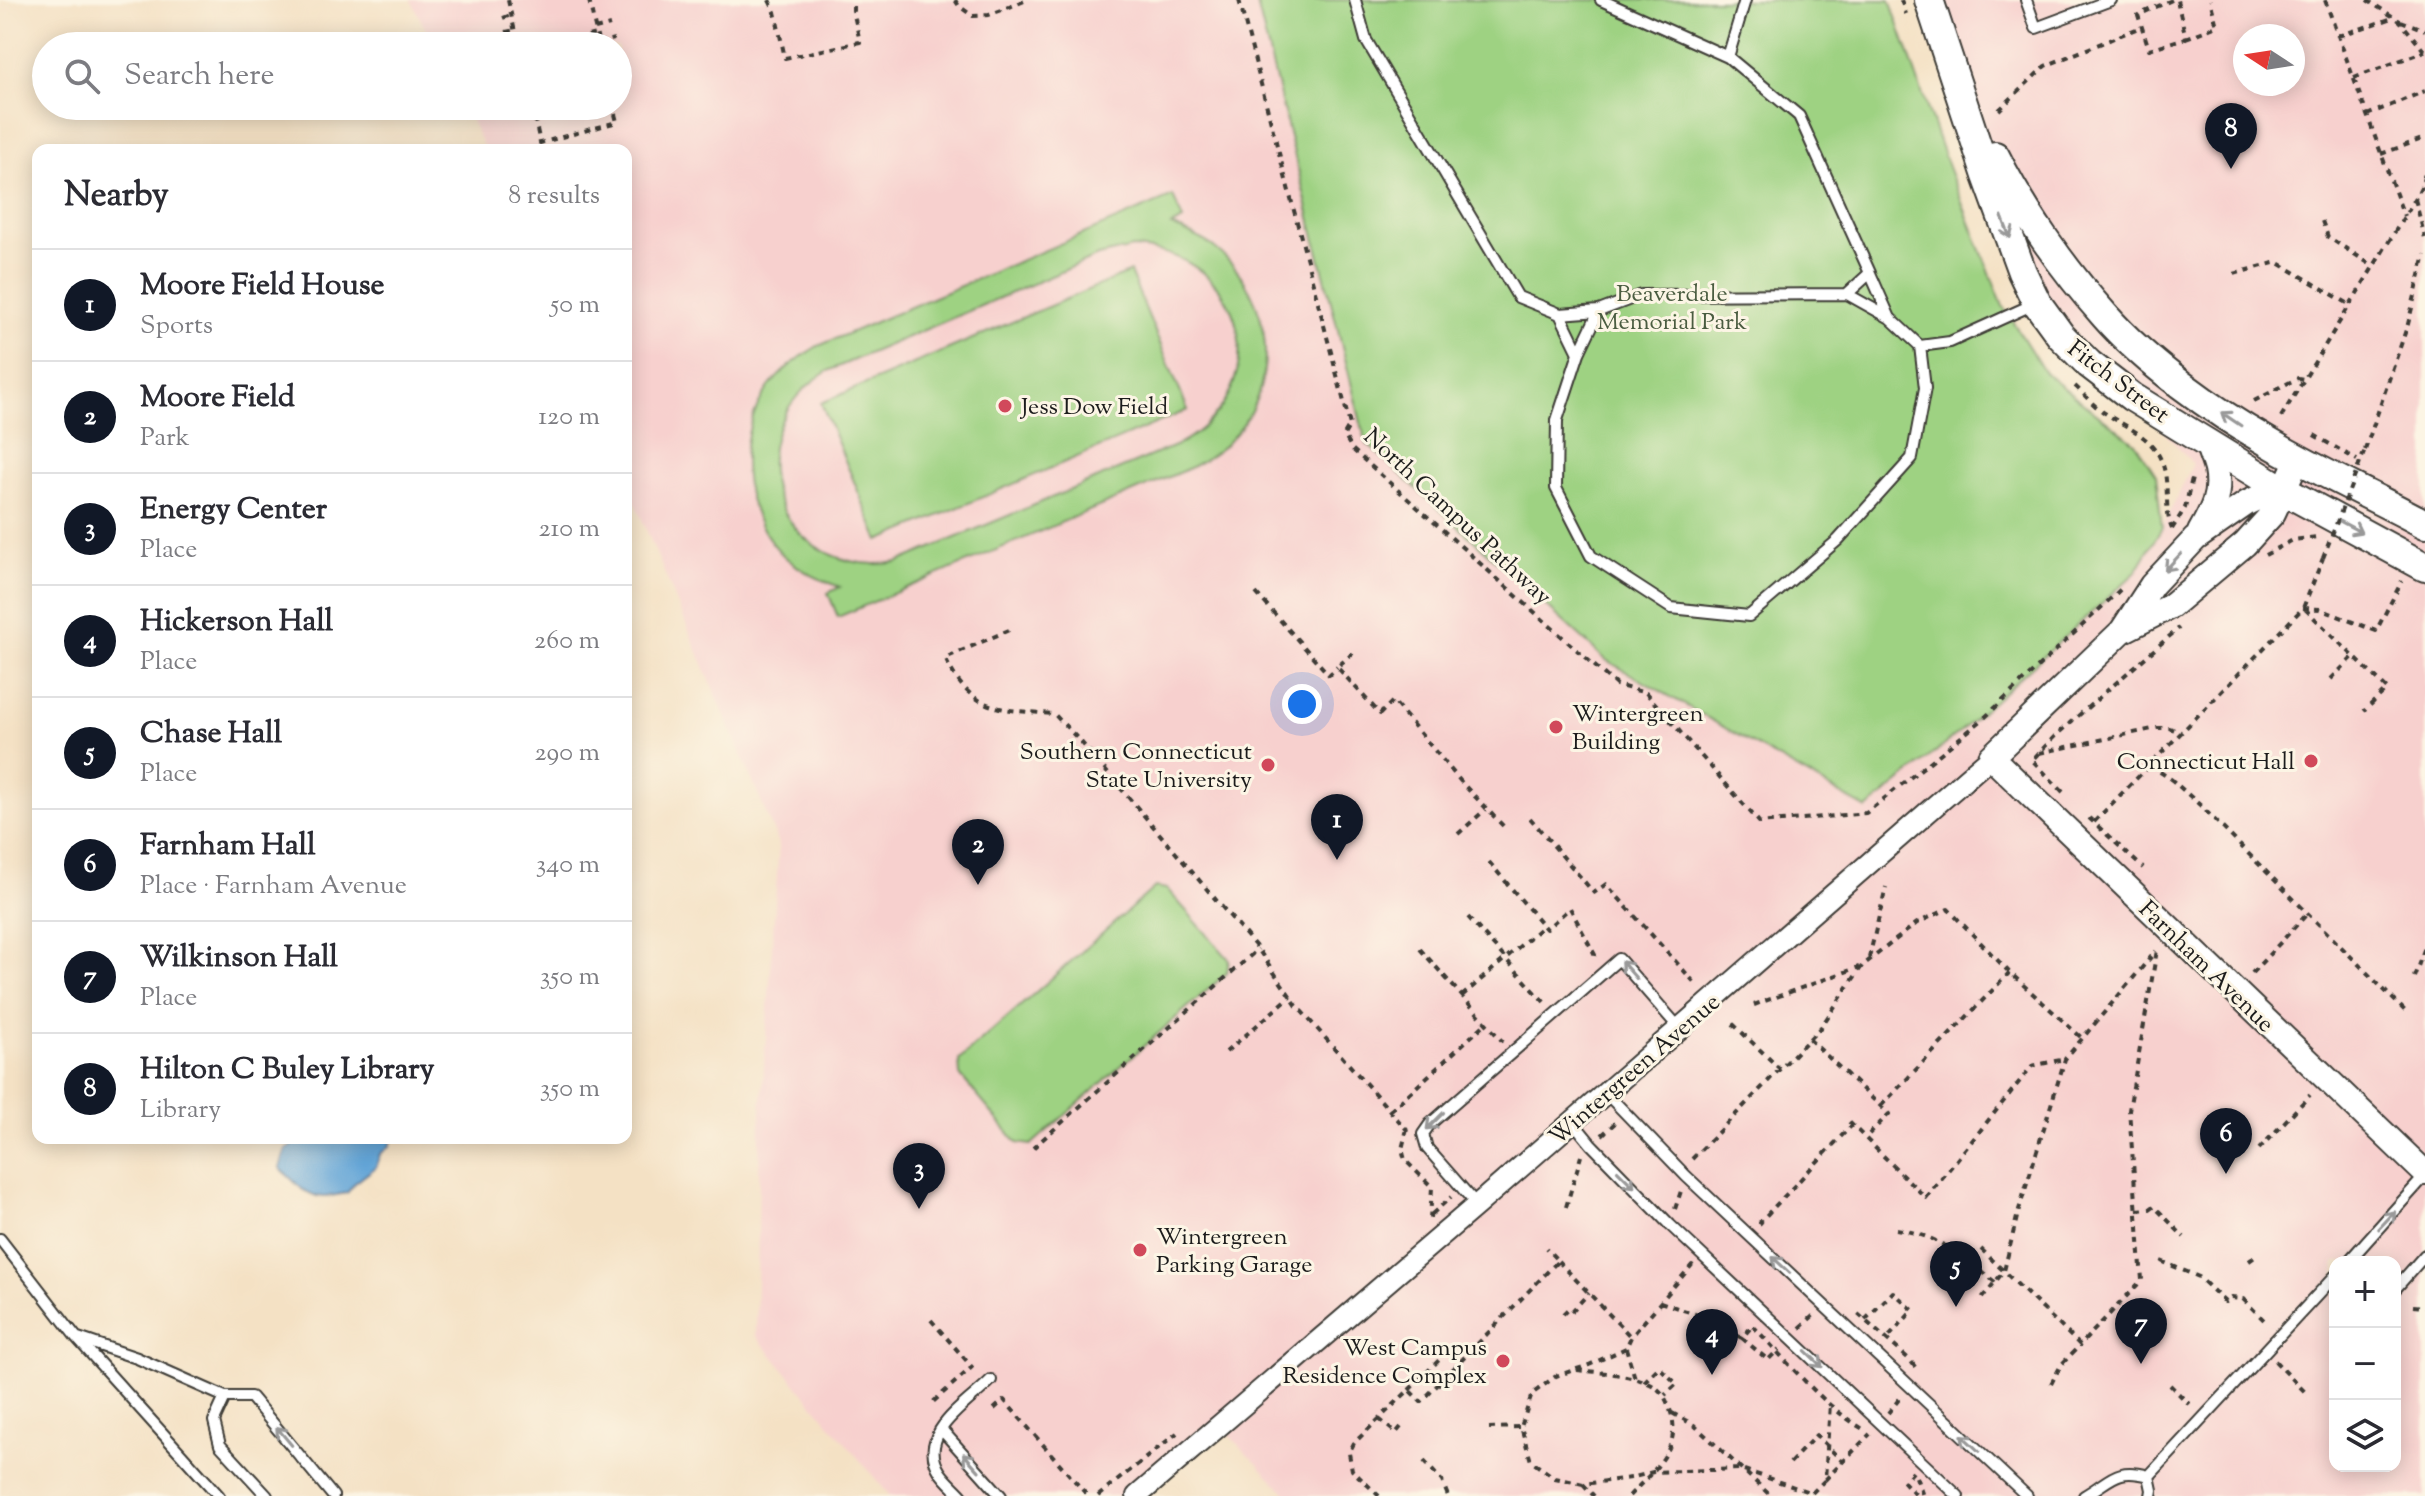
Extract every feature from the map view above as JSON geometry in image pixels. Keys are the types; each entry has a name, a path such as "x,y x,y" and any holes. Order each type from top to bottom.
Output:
{"main road":[{"name":"Fitch Street","path":"1929,0 2022,272 2037,303 2061,336 2089,364 2132,397 2413,574"},
{"name":"Fitch Street","path":"1953,74 2010,186 2106,318 2158,366 2267,442 2425,524"}],"street":[{"path":"2195,539 2216,505 2216,466 2208,445"},
{"name":"Wintergreen Avenue","path":"2122,631 2171,606 2245,544 2273,513 2298,459"},
{"name":"Wintergreen Avenue","path":"1137,1496 1573,1122 1991,757 2122,631 2152,585 2195,539 2247,503 2283,490"},
{"name":"Farnham Avenue","path":"1991,757 2425,1175"}],"lane":[{"path":"1355,0 1366,40 1518,297 1560,314 1599,311 1641,295 1847,294 1890,318 1920,346 1925,388 1912,458 1838,540 1749,616 1671,608 1591,556 1556,488 1557,420 1579,353 1599,311"},
{"path":"1601,0 1728,57 1799,116 1890,318"},
{"path":"1728,57 1745,0"},
{"path":"2026,0 2036,28 2111,0"},
{"path":"1847,294 1870,273"},
{"path":"1920,346 1950,342 2037,303"},
{"path":"1560,314 1579,353"},
{"path":"1477,1205 1427,1148 1423,1134 1430,1124 1607,969 1619,959 1680,1029"},
{"path":"1606,1093 1686,1176 2027,1496"},
{"path":"1573,1122 1670,1225 1958,1496"},
{"path":"2353,1256 2425,1175"},
{"path":"0,1239 76,1337 219,1496"},
{"path":"2401,1282 2425,1255"},
{"path":"2149,1476 2329,1282"},
{"path":"76,1337 137,1358 225,1397 251,1397 333,1496"},
{"path":"962,1496 933,1458 934,1440 941,1429 991,1380"},
{"path":"225,1397 214,1421 220,1445 267,1496"},
{"path":"941,1429 1001,1496"},
{"path":"2084,1496 2118,1473 2149,1476"},
{"path":"2149,1476 2151,1496"}],"path":[{"path":"506,32 515,30 508,0"},
{"path":"589,0 596,31 610,25"},
{"path":"769,0 775,12 785,58 860,42 853,0"},
{"path":"955,0 973,16 989,15 1027,0"},
{"name":"North Campus Pathway","path":"1239,0 1350,425 1344,435 1352,449 1616,685 1646,693 1760,823 1866,813 1981,721 2128,582"},
{"path":"2186,38 2174,0 2138,15 2149,49 2186,38 2217,26 2210,0"},
{"path":"2325,0 2404,216"},
{"path":"2367,0 2393,18 2425,30"},
{"path":"2375,0 2377,7"},
{"path":"503,18 511,15"},
{"path":"2338,36 2393,18"},
{"path":"2354,78 2425,51 2400,21"},
{"path":"1999,110 2045,66 2141,27"},
{"path":"2367,115 2425,91"},
{"path":"535,120 540,143 616,120"},
{"path":"2381,154 2425,138"},
{"path":"2281,417 2415,199 2425,173"},
{"path":"2415,199 2425,238"},
{"path":"2322,221 2328,237 2373,266"},
{"path":"2076,840 2303,608 2365,450 2408,324 2425,255"},
{"path":"2234,274 2277,262 2349,304"},
{"path":"2254,401 2298,378 2304,379"},
{"path":"2165,540 2185,508 2194,471"},
{"path":"2259,558 2293,540 2315,537"},
{"path":"2303,608 2320,609 2376,631 2413,574"},
{"path":"1256,593 1329,675 1353,653"},
{"path":"2303,608 2387,689 2364,711"},
{"path":"2064,794 2032,760 2055,736 2188,620"},
{"path":"1009,630 945,658 955,679 978,702 1013,710 1054,714 1093,755 1258,949 1291,996 1407,1130 1402,1149 1405,1160 1432,1187 1429,1226"},
{"path":"2331,679 2354,656"},
{"path":"1337,667 1380,714 1393,701 1506,829"},
{"path":"2039,753 2157,728 2181,732"},
{"path":"2150,764 2201,806 2407,1013"},
{"path":"1458,834 1486,809"},
{"path":"2085,814 2143,868"},
{"path":"1530,818 1594,893 1606,884 1695,983"},
{"path":"1489,862 1546,929 1570,908 1595,955 1593,963"},
{"path":"1869,960 1886,887"},
{"path":"1692,1159 1821,1027 1862,966 1917,923 1948,909 2009,972 2083,1039"},
{"path":"2252,973 2307,914"},
{"path":"1468,917 1546,1004"},
{"path":"1462,996 1543,926"},
{"path":"2414,977 2425,947"},
{"path":"1033,1148 1258,949"},
{"path":"1420,949 1503,1042"},
{"path":"1982,1298 2004,1271 2018,1213 2065,1059 2157,950 2129,1110 2142,1280 2061,1365 2051,1384"},
{"path":"1754,1005 1862,966"},
{"path":"1881,1106 2009,972"},
{"path":"1226,1052 1291,996"},
{"path":"1390,1111 1486,1023"},
{"path":"1733,1024 1780,1069"},
{"path":"1809,1039 1889,1114 1865,1138"},
{"path":"1760,1222 1850,1124 1926,1198 2032,1066 2065,1059"},
{"path":"2259,1149 2310,1095"},
{"path":"1602,1135 1619,1120"},
{"path":"1566,1207 1581,1154"},
{"path":"1674,1211 1683,1187"},
{"path":"1430,1216 1451,1197"},
{"path":"2137,1210 2154,1206 2184,1237"},
{"path":"1896,1229 1914,1231 1954,1249 1996,1283"},
{"path":"1546,1248 1631,1337"},
{"path":"1981,1249 2080,1345"},
{"path":"2249,1261 2256,1256"},
{"path":"1409,1390 1421,1402 1558,1261"},
{"path":"2161,1261 2199,1277 2225,1302 2231,1298 2243,1299 2267,1323"},
{"path":"1635,1378 1626,1348 1631,1337 1692,1265 1702,1275"},
{"path":"1865,1320 1893,1292 1913,1310 1887,1339"},
{"path":"1563,1314 1568,1309 1571,1312 1589,1293"},
{"path":"1660,1302 1695,1314 1742,1338 1768,1360 1784,1344"},
{"path":"2413,1306 2425,1307"},
{"path":"1798,1330 1815,1313"},
{"path":"931,1320 972,1367 933,1402"},
{"path":"1626,1348 1556,1376 1532,1394 1521,1427 1531,1461 1555,1478 1583,1484 1653,1472 1741,1469 1810,1494 1870,1433 1830,1404 1752,1326 1742,1338"},
{"path":"2284,1353 2275,1362 2307,1394"},
{"path":"1379,1496 1352,1470 1349,1453 1354,1443 1441,1358"},
{"path":"1644,1382 1659,1367 1677,1384 1665,1395"},
{"path":"1574,1370 1635,1378 1653,1385 1665,1395 1675,1430 1669,1448 1653,1472 1629,1496"},
{"path":"2170,1385 2189,1404"},
{"path":"1886,1415 1902,1396"},
{"path":"994,1409 1004,1400 1087,1496"},
{"path":"1825,1480 1830,1404"},
{"path":"1672,1413 1694,1425 1771,1496"},
{"path":"1379,1419 1396,1433 1401,1427"},
{"path":"1489,1428 1521,1427"},
{"path":"1098,1496 1182,1429"},
{"path":"1790,1463 1816,1435 1843,1462"},
{"path":"1424,1461 1442,1481 1448,1496"},
{"path":"1914,1471 1920,1496 1904,1482 1914,1471"},
{"path":"1583,1484 1594,1496"}],"shaded area":[{"name":"Southern Connecticut State University","path":"411,0 1256,0 1366,443 1867,809 1962,730 2135,573 2162,528 2193,464 2132,397 2061,336 1929,0 2425,0 2425,1496 1289,1496 1220,1426 1137,1496 890,1496 756,1336 760,1127 779,844 632,496 632,144 482,144 471,120 632,120 632,32 427,32"}],"green space":[{"name":"Beaverdale Memorial Park","path":"1256,0 1890,0 1948,167 2003,306 2045,373 2135,443 2156,475 2162,528 2135,573 1962,730 1867,809 1606,660 1366,443"},
{"path":"1173,196 1183,220 1171,226 1210,244 1235,268 1250,291 1260,317 1265,343 1264,370 1257,397 1245,422 1226,444 1209,457 1190,468 838,617 828,593 840,587 809,573 781,553 756,515 745,472 750,427 757,406 779,375 816,347","holes":["1132,248 1172,255 1203,273 1225,298 1237,328 1239,360 1230,392 1209,421 1177,445 898,562 856,562 821,549 795,527 778,498 772,464 777,430 796,398 828,371 1098,256"]},
{"name":"Jess Dow Field","path":"1130,272 1188,410 879,541 821,403"},
{"path":"1155,887 1167,889 1229,959 1227,973 1031,1145 1017,1143 960,1075 959,1060"}],"water":[{"path":"294,1144 391,1144 380,1154 376,1167 347,1193 325,1197 303,1190 280,1168 286,1150"}],"place":[{"name":"Hilton C Buley Library","path":"2231,169"},
{"name":"Jess Dow Field","path":"1005,406"},
{"name":"Wintergreen Building","path":"1556,727"},
{"name":"Connecticut Hall","path":"2311,761"},
{"name":"Southern Connecticut State University","path":"1268,765"},
{"name":"Moore Field House","path":"1337,860"},
{"name":"Moore Field","path":"978,885"},
{"name":"Farnham Hall","path":"2226,1174"},
{"name":"Energy Center","path":"919,1209"},
{"name":"Wintergreen Parking Garage","path":"1140,1250"},
{"name":"Chase Hall","path":"1956,1307"},
{"name":"West Campus Residence Complex","path":"1503,1361"},
{"name":"Wilkinson Hall","path":"2141,1364"},
{"name":"Hickerson Hall","path":"1712,1375"}]}
